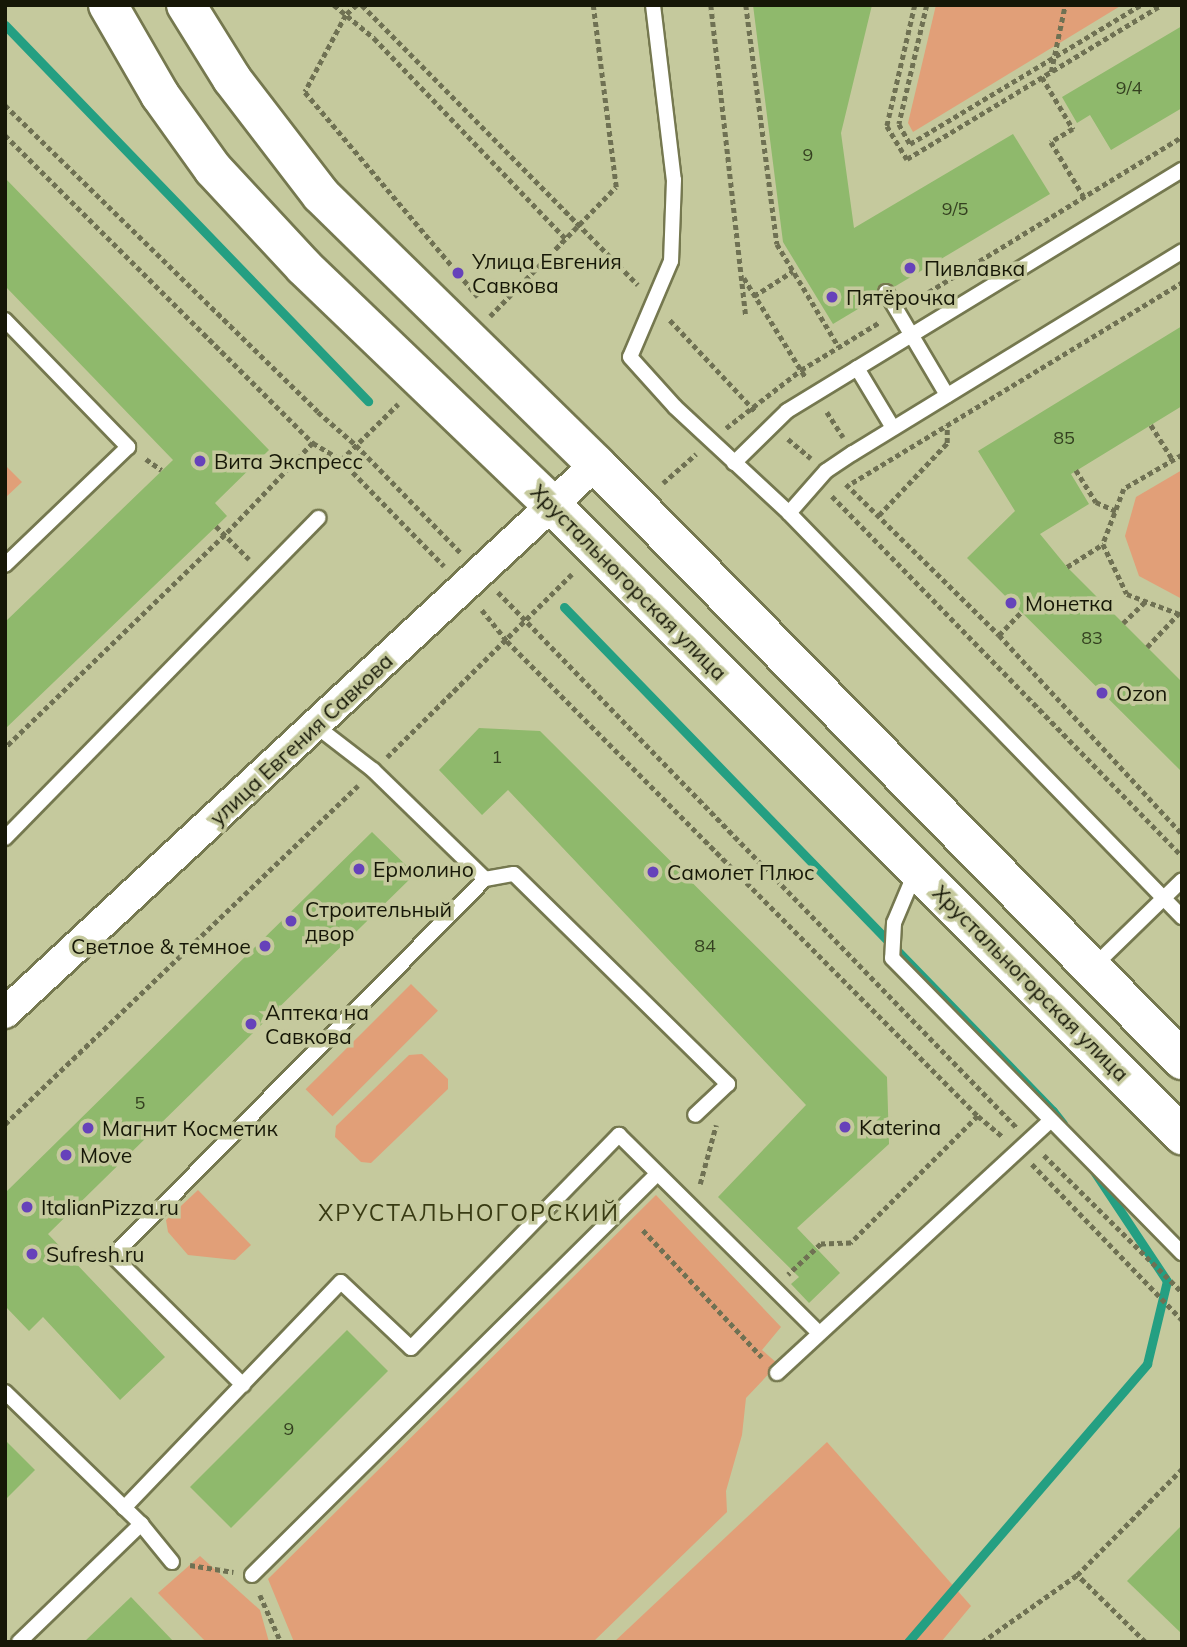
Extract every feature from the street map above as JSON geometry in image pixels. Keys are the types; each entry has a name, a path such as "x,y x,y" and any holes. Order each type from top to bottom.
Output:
{"street":[{"name":"Хрустальногорская улица","path":"108,5 160,95 213,169 304,267 553,506 1174,1120"},
{"path":"186,5 232,79 321,195 480,327 596,464 1182,1060"},
{"name":"улица Евгения Савкова","path":"5,1013 596,464"}],"lane":[{"path":"653,5 674,180 671,261 655,304 630,357 675,407 713,439 734,463 789,513 1162,900 1182,917"},
{"path":"734,463 786,411 1182,170"},
{"path":"789,513 821,476 853,453 1182,251"},
{"path":"886,292 947,395"},
{"path":"5,320 128,447 5,565"},
{"path":"857,368 893,428"},
{"path":"5,838 261,573 318,518"},
{"path":"316,726 373,770 485,879"},
{"path":"917,868 894,923 892,958 1182,1253"},
{"path":"243,1385 113,1256 485,879 514,874 728,1084 695,1115"},
{"path":"1092,968 1182,880"},
{"path":"776,1373 1050,1121"},
{"path":"124,1508 341,1282 411,1348 619,1135 819,1333"},
{"path":"252,1575 657,1174"},
{"path":"5,1392 141,1524 172,1562"},
{"path":"19,1642 141,1524"}],"path":[{"path":"334,5 374,38 565,238"},
{"path":"593,5 615,187 579,223 480,327 305,92 345,15 360,5 579,223 759,415"},
{"path":"711,5 746,316"},
{"path":"746,5 777,244 839,346"},
{"path":"915,5 887,126 906,159 1161,5"},
{"path":"927,5 899,124 910,145 1138,6 1143,17"},
{"path":"1051,72 1065,5"},
{"path":"1042,77 1073,129 1051,142 1084,197"},
{"path":"5,105 318,412 356,445 472,580 507,641 978,1116 1024,1145 1182,1292"},
{"path":"5,135 313,443 341,460 472,580 1024,1145 1182,1320"},
{"path":"655,490 750,407 801,370 1182,137"},
{"path":"754,296 793,271"},
{"path":"741,275 853,453"},
{"path":"848,486 1182,282"},
{"path":"341,460 423,380"},
{"path":"879,515 947,443 947,425"},
{"path":"1151,425 1173,460"},
{"path":"778,431 1182,856"},
{"path":"5,748 225,535 313,443"},
{"path":"1067,567 1103,544 1124,489 1182,455"},
{"path":"1076,470 1096,502 1116,511"},
{"path":"821,476 848,486 879,515 999,635 1182,834"},
{"path":"216,526 261,573"},
{"path":"1103,544 1128,594 1180,615"},
{"path":"1123,623 1145,601"},
{"path":"1147,647 1182,610"},
{"path":"999,635 1021,612"},
{"path":"5,1124 507,641"},
{"path":"698,1192 728,1084"},
{"path":"780,1282 821,1244 851,1243 978,1116"},
{"path":"643,1230 776,1373"},
{"path":"982,1642 1077,1575 1182,1469"},
{"path":"1077,1575 1146,1642"}],"shaded area":[{"path":"936,5 1122,5 913,132 908,123"},
{"path":"5,465 22,482 5,498"},
{"path":"1182,470 1182,599 1139,576 1125,536 1136,497"},
{"path":"411,984 438,1011 333,1116 306,1089"},
{"path":"422,1054 448,1079 448,1089 371,1163 361,1162 335,1137 336,1126 409,1055"},
{"path":"198,1190 251,1245 235,1260 188,1255 168,1232 166,1220"},
{"path":"656,1195 781,1327 762,1350 778,1364 746,1398 742,1435 726,1491 727,1512 593,1642 294,1642 268,1579"},
{"path":"827,1442 971,1606 941,1642 614,1642"},
{"path":"200,1556 260,1610 269,1642 206,1642 158,1593"}],"building":[{"path":"753,5 872,5 841,133 854,228 1013,134 1050,194 894,287 890,283 882,283 877,288 878,297 833,324 783,242"},
{"path":"1182,26 1182,108 1111,150 1090,115 1077,123 1062,97"},
{"path":"5,178 269,450 215,503 227,516 5,729 5,622 173,460 5,286"},
{"path":"1182,326 1182,406 1071,474 1089,504 1040,534 1067,567 1182,682 1182,772 967,558 1015,511 978,451"},
{"path":"479,728 540,731 887,1077 889,1144 797,1228 840,1273 809,1303 791,1284 799,1277 718,1197 806,1105 508,790 482,815 439,770"},
{"path":"372,832 415,874 48,1234 165,1357 120,1400 43,1317 29,1331 5,1306 5,1193"},
{"path":"347,1330 388,1371 231,1528 190,1487"},
{"path":"5,1440 35,1470 5,1500"},
{"path":"1182,1525 1182,1634 1127,1581"},
{"path":"131,1597 174,1642 84,1642"}],"waterway":[{"path":"5,25 368,401"},
{"path":"564,607 1063,1124"},
{"path":"908,1642 1147,1364 1167,1281 1092,1168"}],"place":[{"name":"Пивлавка","path":"910,268"},
{"name":"Улица Евгения Савкова","path":"458,273"},
{"name":"Пятёрочка","path":"832,297"},
{"name":"Вита Экспресс","path":"200,461"},
{"name":"Монетка","path":"1011,603"},
{"name":"Ozon","path":"1102,693"},
{"name":"Ермолино","path":"359,869"},
{"name":"Самолет Плюс","path":"653,872"},
{"name":"Строительный двор","path":"291,921"},
{"name":"Светлое & темное","path":"265,946"},
{"name":"Аптека на Савкова","path":"251,1024"},
{"name":"Katerina","path":"845,1127"},
{"name":"Магнит Косметик","path":"88,1128"},
{"name":"Move","path":"66,1155"},
{"name":"ItalianPizza.ru","path":"27,1207"},
{"name":"Sufresh.ru","path":"32,1254"}],"district":[{"name":"ХРУСТАЛЬНОГОРСКИЙ","path":"469,1213"}]}
